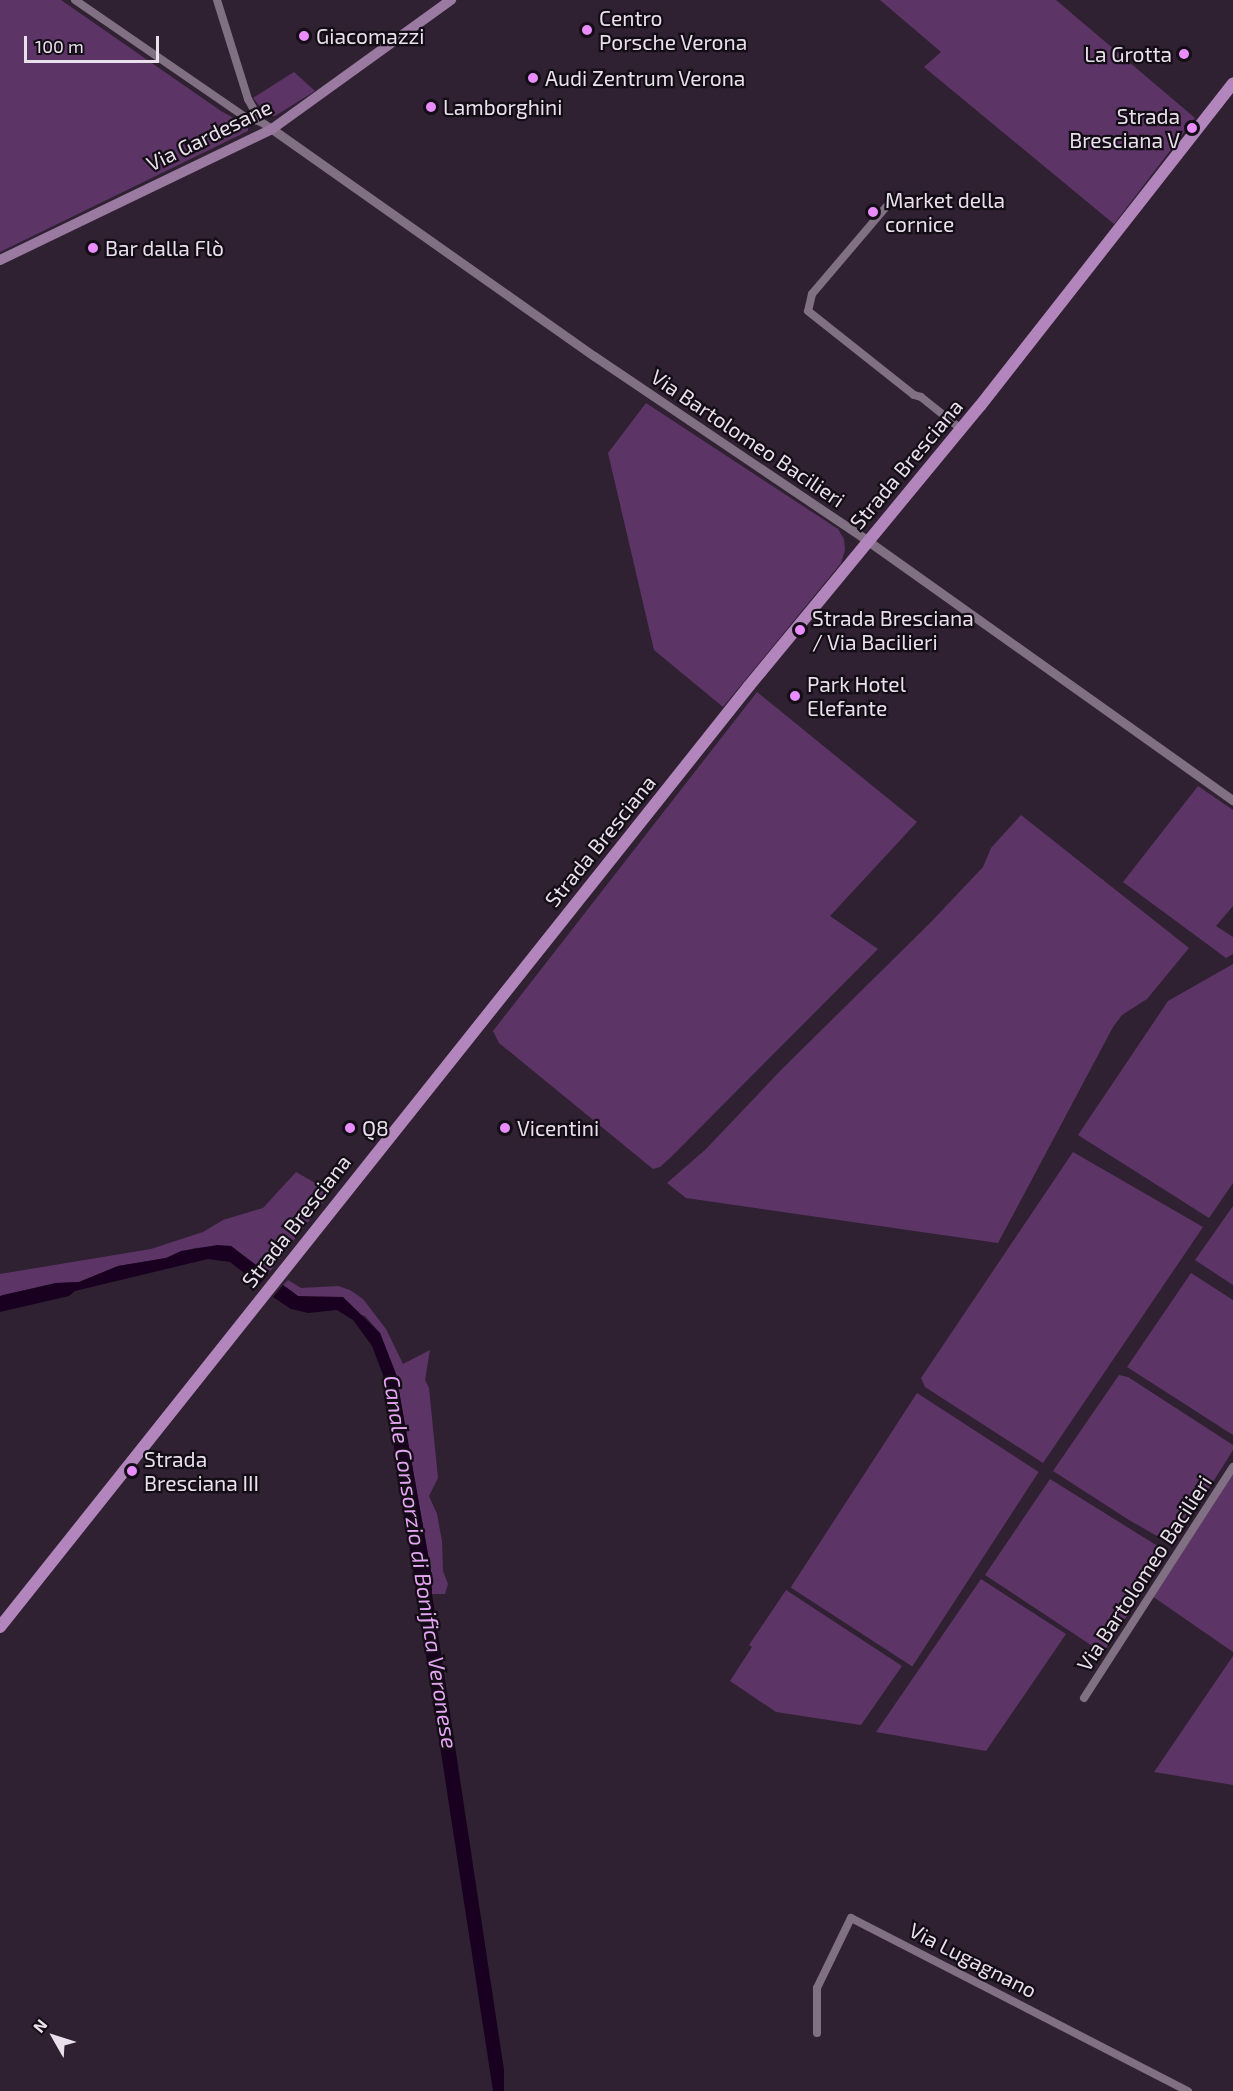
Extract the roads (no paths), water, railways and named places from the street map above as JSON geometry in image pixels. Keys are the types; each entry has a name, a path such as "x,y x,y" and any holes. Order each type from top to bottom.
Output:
{"main road":[{"name":"Via Gardesane","path":"0,260 272,129 451,0"},
{"name":"Strada Bresciana","path":"0,1627 734,705 961,429 1233,83"}],"street":[{"path":"75,0 245,117 261,122 272,129"},
{"path":"217,0 248,99 261,122"},
{"name":"Via Bartolomeo Bacilieri","path":"272,129 604,363 868,541 1233,800"},
{"name":"Strada Bresciana","path":"886,207 812,294 808,311 914,396 921,398 961,429"},
{"name":"Via Bartolomeo Bacilieri","path":"1084,1698 1233,1467"},
{"name":"Via Lugagnano","path":"817,2033 817,1988 851,1918 1188,2091"}],"water":[{"path":"217,1245 231,1246 268,1274 259,1285 230,1262 208,1259 75,1291 69,1296 0,1312 0,1296 3,1295 56,1283 79,1282 118,1266 166,1258 181,1251"},
{"name":"Canale Consorzio di Bonifica Veronese","path":"283,1285 298,1296 343,1297 380,1333 396,1374 431,1571 432,1594 504,2070 504,2091 493,2091 383,1375 372,1346 353,1320 337,1310 308,1313 291,1309 273,1297"}],"place":[{"name":"Centro Porsche Verona","path":"587,30"},
{"name":"Giacomazzi","path":"304,36"},
{"name":"La Grotta","path":"1184,54"},
{"name":"Audi Zentrum Verona","path":"533,78"},
{"name":"Lamborghini","path":"431,107"},
{"name":"Strada Bresciana V","path":"1192,128"},
{"name":"Market della cornice","path":"873,212"},
{"name":"Bar dalla Flò","path":"93,248"},
{"name":"Strada Bresciana / Via Bacilieri","path":"800,630"},
{"name":"Park Hotel Elefante","path":"795,696"},
{"name":"Q8","path":"350,1128"},
{"name":"Vicentini","path":"505,1128"},
{"name":"Strada Bresciana III","path":"132,1471"}]}
